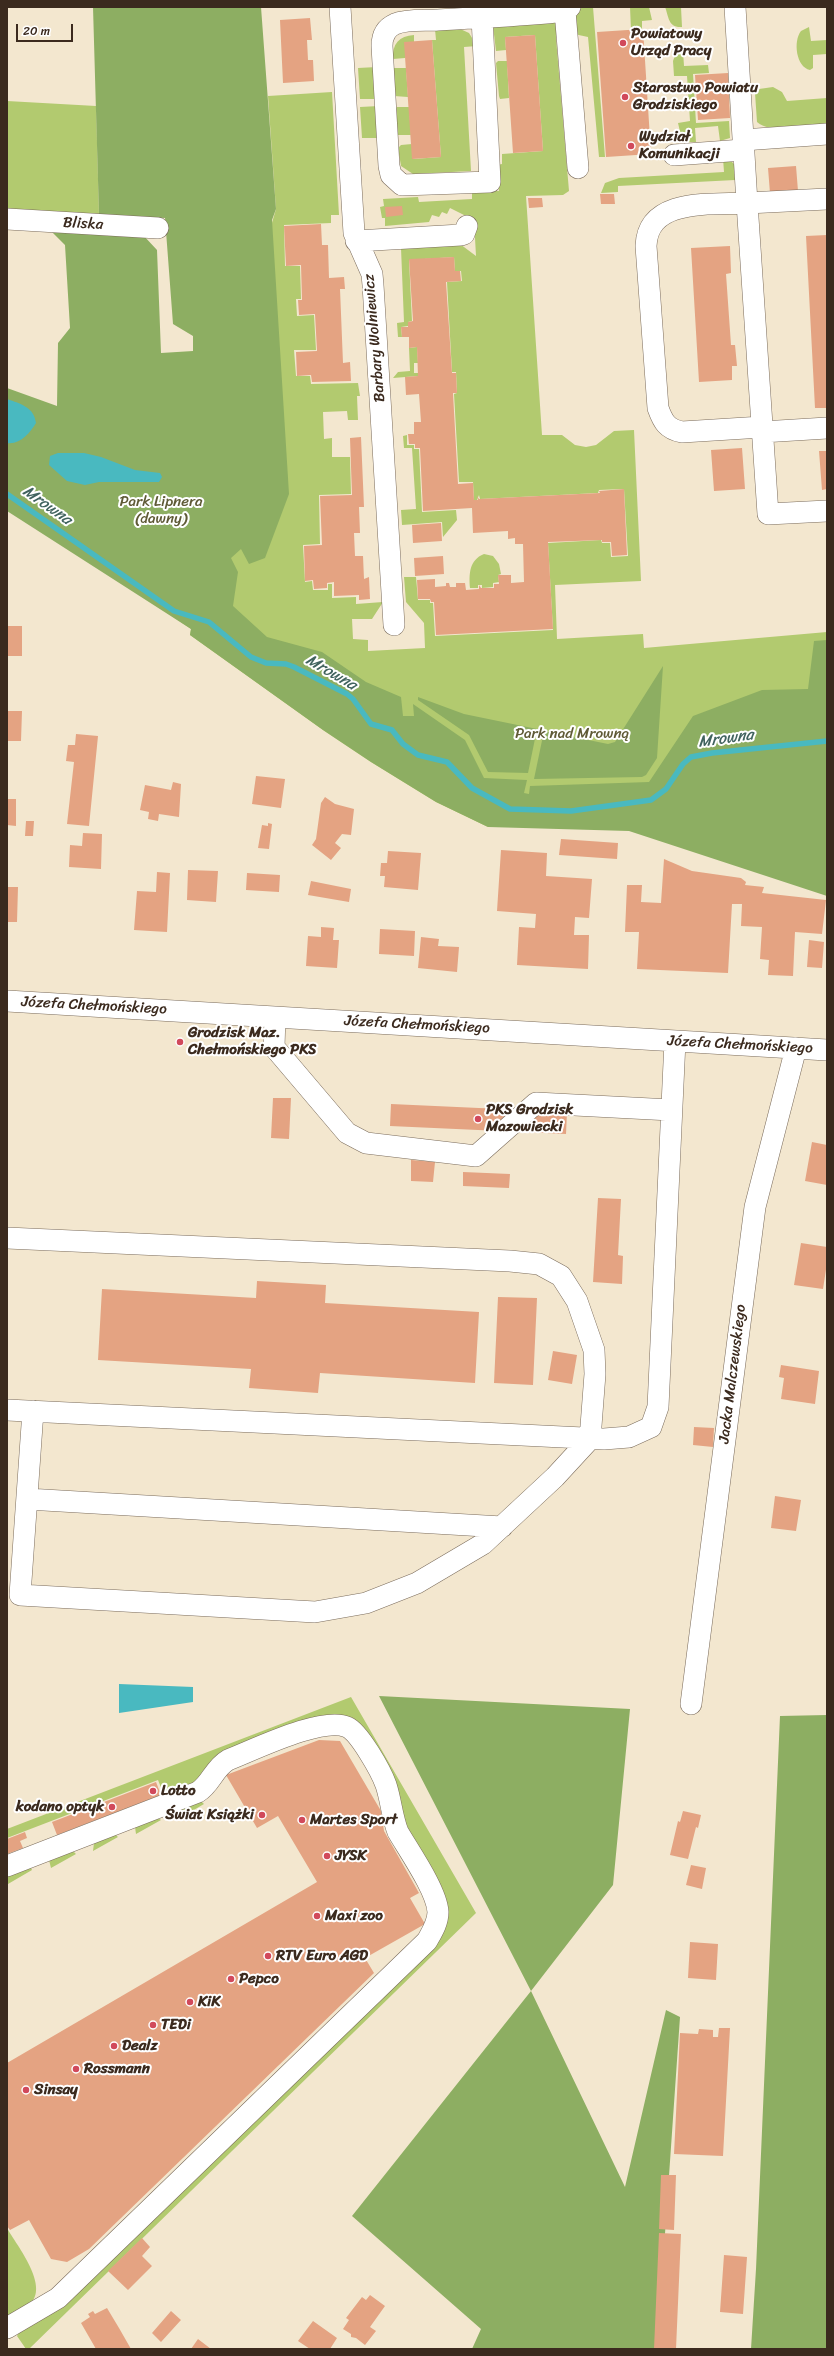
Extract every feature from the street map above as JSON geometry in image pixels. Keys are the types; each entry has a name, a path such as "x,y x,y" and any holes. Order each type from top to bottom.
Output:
{"street":[{"name":"Barbary Wolniewicz","path":"340,7 354,233 356,241 368,266 373,285 394,625"},
{"path":"735,7 768,514 827,511"},
{"path":"482,17 490,182 402,185 391,175 389,166 382,46 384,34 392,26 402,23 568,9 578,168"},
{"path":"674,155 827,134"},
{"path":"827,199 680,207 665,212 653,222 647,232 647,254 658,408 663,421 671,429 682,432 827,428"},
{"name":"Bliska","path":"7,219 158,228"},
{"path":"356,241 461,235 467,230 466,226"},
{"name":"Józefa Chełmońskiego","path":"7,1001 827,1050"},
{"path":"274,1017 274,1047 347,1133 366,1143 476,1156 536,1103 671,1110"},
{"path":"7,1410 590,1439 629,1437 651,1427 658,1407 675,1041"},
{"name":"Jacka Malczewskiego","path":"691,1704 755,1207 796,1048"},
{"path":"7,1238 494,1260 539,1264 561,1276 577,1301 594,1350 595,1374 590,1439 555,1477 502,1527 483,1544 417,1583 366,1603 315,1612 20,1595 33,1412"},
{"path":"27,1499 502,1527"},
{"path":"7,1866 198,1792 204,1788 218,1768 228,1760 319,1725 337,1724 348,1727 356,1734 381,1775 388,1792 398,1832 434,1896 438,1913 437,1922 427,1941 58,2298 7,2328"}],"green space":[{"name":"Park Lipnera (dawny)","path":"93,7 261,7 276,209 272,220 289,494 265,558 249,564 241,549 231,558 238,572 233,606 267,637 322,652 366,682 401,697 403,716 414,716 413,704 465,740 484,778 527,780 524,793 529,794 530,786 649,782 693,716 762,690 808,689 814,641 827,640 827,896 629,831 488,827 436,802 371,762 323,730 190,635 191,629 7,511 7,388 57,406 58,343 70,328 65,245 50,230 143,235 157,250 161,353 193,351 193,336 173,324 165,218 99,215"},
{"path":"580,7 593,7 605,157 599,157 588,37 574,34 573,17"},
{"path":"630,7 649,7 652,20 642,21 642,29 631,30"},
{"path":"665,7 681,7 682,27 677,27 672,24 668,18"},
{"name":"Park nad Mrowną","path":"558,23 558,36 556,38 569,191 563,195 526,196 542,435 562,435 575,445 586,447 596,445 614,431 634,430 641,581 555,585 557,639 643,634 644,648 827,632 827,733 488,827 436,802 323,730 190,635 191,629 160,608 276,209 268,96 332,92 339,215 331,215 331,223 284,225 285,266 300,266 301,299 296,299 297,316 314,315 316,350 294,350 296,376 310,376 311,384 358,383 360,396 357,396 358,420 348,420 347,411 323,412 324,439 332,438 332,457 350,457 351,494 319,495 320,544 303,545 305,582 312,581 313,590 328,590 328,584 332,584 332,598 356,597 356,604 383,602 372,619 352,619 353,639 368,640 368,651 425,648 424,623 406,602 404,577 416,577 418,600 430,600 430,603 433,603 435,636 553,630 548,543 601,540 602,543 610,543 611,557 628,556 624,489 599,490 598,493 480,499 479,495 477,500 474,500 473,482 459,482 454,394 457,393 456,372 452,372 447,282 462,281 461,271 455,271 454,257 409,260 412,321 408,322 408,326 401,327 402,337 398,337 397,323 404,322 401,248 460,244 476,256 474,220 450,208 447,214 442,212 439,217 432,215 429,222 385,226 385,218 382,218 380,207 384,206 383,199 418,197 419,202 472,199 472,191 499,191 497,165 502,164 502,154 543,151 535,35 505,37 506,50 496,51 493,26"},
{"path":"809,27 811,41 827,40 827,54 813,55 813,68 810,70 805,68 797,53 797,41 799,35 801,31"},
{"path":"458,28 469,33 477,46 464,47 471,171 413,174 401,166 398,148 401,145 412,144 413,159 441,157 432,40 436,40 435,29"},
{"path":"414,35 414,42 405,58 393,59 395,45 400,39"},
{"path":"683,51 684,66 708,65 709,73 693,74 696,123 729,121 730,138 720,141 718,126 695,128 696,142 687,142 681,136 678,123 690,121 687,76 674,76 673,61 676,53"},
{"path":"498,61 507,61 509,98 500,99 499,96 496,63"},
{"path":"377,67 379,99 360,99 358,68"},
{"path":"394,68 406,68 408,97 394,96"},
{"path":"773,87 782,92 787,101 827,98 827,126 800,129 781,129 764,126 757,122 755,93 759,89"},
{"path":"7,101 96,106 99,215 7,210"},
{"path":"379,106 380,138 362,138 360,107"},
{"path":"397,107 409,107 411,135 398,135 395,111"},
{"path":"723,158 729,159 734,164 735,180 618,186 618,192 601,193 605,183 619,178 724,172"},
{"path":"417,347 418,363 414,363 414,373 418,373 418,376 393,378 398,372 410,371 409,348"},
{"path":"407,435 407,445 414,445 414,449 419,449 422,512 456,510 457,520 443,537 442,522 402,525 401,510 416,509 412,448 404,448 403,436"},
{"path":"484,554 493,556 499,564 501,574 498,575 499,582 493,583 493,587 482,588 482,585 478,585 478,588 470,588 471,568 475,560"},
{"path":"663,666 657,758 646,775 642,777 534,779 544,731 608,744 615,742"},
{"path":"418,697 464,714 537,729 528,773 488,772 469,735 418,700"},
{"path":"379,1696 630,1709 613,1885 531,1991"},
{"path":"351,1697 476,1913 29,2349 26,2349 17,2336 20,2331 439,1934 351,1722 200,1780 167,1795 164,1789 162,1790 158,1780 7,1838 7,1829"},
{"path":"827,1715 827,2349 751,2349 756,2269 780,1716"},
{"path":"201,1801 204,1804 180,1818 178,1809"},
{"path":"158,1818 161,1820 136,1834 135,1827"},
{"path":"115,1834 118,1837 93,1851 94,1843"},
{"path":"73,1851 76,1854 51,1868 49,1860"},
{"path":"31,1868 32,1870 8,1884 7,1877 10,1873"},
{"path":"531,1991 625,2187 666,2010 680,2017 657,2349 472,2349 481,2329 352,2216"},
{"path":"7,2228 30,2266 36,2288 35,2297 29,2305 7,2317"}],"water":[{"path":"7,399 30,410 33,413 36,423 24,438 12,443 7,443"},
{"path":"58,453 84,453 101,457 135,470 160,473 162,477 159,482 99,482 85,485 67,481 49,465 50,456"},
{"path":"119,1684 193,1687 193,1702 119,1713"}],"building":[{"path":"310,18 312,40 307,40 308,60 313,60 314,81 283,83 280,20"},
{"path":"643,29 651,154 606,157 597,32"},
{"path":"535,35 543,151 513,153 505,37"},
{"path":"432,40 441,157 412,159 404,42"},
{"path":"728,73 730,118 698,120 695,75"},
{"path":"796,166 798,191 770,193 768,168"},
{"path":"600,194 614,194 615,204 601,204"},
{"path":"528,198 542,198 543,207 529,208"},
{"path":"402,206 403,215 386,217 385,207"},
{"path":"321,224 322,245 328,245 329,278 344,277 345,289 340,289 343,363 350,362 351,381 312,382 311,375 297,376 296,352 317,351 315,314 299,315 298,300 302,300 301,265 286,266 284,226"},
{"path":"827,235 827,408 815,408 806,236"},
{"path":"730,246 731,273 726,274 731,345 735,345 737,366 732,366 732,380 699,382 691,248"},
{"path":"454,257 455,271 460,271 461,281 446,282 452,373 456,373 457,393 453,393 458,484 473,483 474,500 478,500 477,496 479,499 600,493 599,491 624,489 627,555 612,556 611,542 602,542 602,540 548,542 553,629 436,635 434,602 431,602 430,599 418,599 417,580 435,579 435,587 446,586 446,583 449,583 450,587 456,587 456,583 465,583 466,590 479,589 479,585 481,588 494,588 494,584 499,584 498,575 511,575 511,583 524,582 523,544 515,544 515,538 508,539 508,531 473,533 472,508 423,511 420,448 415,448 415,444 409,444 408,434 414,434 414,422 421,422 419,394 406,395 405,377 418,376 417,347 409,348 409,337 402,337 401,327 408,327 408,322 413,321 409,259"},
{"path":"361,437 364,507 359,507 360,533 354,533 355,556 363,556 364,579 369,577 370,599 359,600 359,595 334,596 334,582 327,583 327,588 314,589 313,580 305,581 304,546 322,545 320,496 352,495 350,438"},
{"path":"742,448 745,489 714,491 711,450"},
{"path":"819,451 827,451 827,489 822,490"},
{"path":"441,523 442,541 413,543 412,525"},
{"path":"443,556 444,574 415,576 414,558"},
{"path":"7,626 22,626 22,656 7,656"},
{"path":"7,711 22,711 21,741 7,741"},
{"path":"76,734 98,736 89,826 67,824 74,762 66,761 68,745 75,745"},
{"path":"256,776 285,779 281,808 252,804"},
{"path":"173,782 181,784 179,817 159,814 158,821 148,819 149,812 140,810 145,785 171,790"},
{"path":"325,797 335,804 354,809 351,835 342,834 335,843 341,848 331,860 312,845 316,839 321,803"},
{"path":"7,799 16,799 16,826 7,825"},
{"path":"26,821 34,821 33,836 25,836"},
{"path":"268,823 272,824 269,849 258,848 262,825 268,826"},
{"path":"83,833 102,834 101,869 69,867 70,845 82,846"},
{"path":"561,839 618,843 617,859 559,855"},
{"path":"501,850 547,853 546,876 592,879 589,918 575,917 574,935 589,935 588,969 517,965 519,927 535,928 536,914 497,911"},
{"path":"388,851 421,853 418,890 384,887 385,876 380,876 381,863 387,863"},
{"path":"664,859 692,871 741,878 746,882 745,885 764,887 762,893 826,900 822,934 795,932 793,976 768,975 769,960 760,959 762,927 741,926 742,904 732,904 728,973 637,969 639,932 625,932 627,885 642,885 641,902 661,903"},
{"path":"188,870 218,871 216,902 187,900"},
{"path":"157,872 170,873 167,932 134,930 137,891 156,892"},
{"path":"247,873 280,875 279,892 246,890"},
{"path":"311,881 351,889 349,902 308,895"},
{"path":"7,887 18,887 17,922 7,922"},
{"path":"321,927 334,928 333,940 339,940 337,968 306,966 308,936 321,937"},
{"path":"380,929 415,931 414,956 379,954"},
{"path":"421,937 439,939 438,946 459,947 457,972 418,968"},
{"path":"809,940 824,942 822,968 807,967"},
{"path":"273,1098 291,1098 289,1139 271,1138"},
{"name":"PKS Grodzisk Mazowiecki","path":"391,1104 567,1112 566,1134 390,1126"},
{"path":"812,1142 827,1145 827,1185 805,1181"},
{"path":"411,1160 435,1162 433,1182 411,1181"},
{"path":"463,1172 510,1174 509,1188 463,1186"},
{"path":"598,1198 621,1199 618,1255 623,1256 622,1284 593,1282"},
{"path":"801,1243 827,1247 827,1263 823,1289 794,1285"},
{"path":"257,1281 326,1285 325,1303 479,1312 475,1383 320,1373 318,1393 249,1388 251,1369 98,1360 102,1289 256,1298"},
{"path":"498,1297 537,1298 533,1385 494,1383"},
{"path":"553,1351 577,1355 572,1384 548,1380"},
{"path":"781,1365 819,1371 815,1404 781,1399 784,1378 779,1377"},
{"path":"694,1427 714,1428 713,1447 693,1445"},
{"path":"775,1496 801,1500 796,1531 771,1528"},
{"path":"319,1740 340,1741 381,1811 384,1831 419,1893 410,1898 425,1924 365,1958 374,1973 89,2249 67,2262 51,2259 29,2220 10,2230 7,2226 7,2063 317,1882 278,1816 257,1828 226,1775"},
{"path":"156,1782 161,1795 57,1835 52,1822"},
{"path":"683,1811 701,1815 698,1828 696,1827 688,1859 670,1855 678,1821 680,1822"},
{"path":"25,1832 27,1838 20,1841 23,1848 7,1854 7,1839"},
{"path":"691,1865 706,1868 702,1889 686,1885"},
{"path":"690,1942 718,1944 716,1980 688,1978"},
{"path":"719,2028 730,2028 723,2156 674,2154 680,2033 698,2034 699,2029 713,2030 713,2037 718,2037"},
{"path":"661,2175 676,2175 674,2230 659,2229"},
{"path":"659,2233 681,2234 676,2349 654,2349"},
{"path":"142,2238 150,2247 142,2256 152,2266 128,2290 108,2271"},
{"path":"724,2255 747,2257 743,2314 720,2312"},
{"path":"370,2295 385,2306 370,2327 376,2331 365,2345 356,2338 351,2337 351,2334 343,2329 349,2320 346,2318 362,2297 366,2300"},
{"path":"107,2308 131,2349 96,2349 81,2323 90,2317 88,2314 93,2311 95,2314"},
{"path":"171,2311 181,2320 161,2342 152,2333"},
{"path":"313,2321 337,2338 330,2349 310,2349 298,2341"},
{"path":"198,2339 211,2349 191,2349"}],"waterway":[{"name":"Mrowna","path":"7,494 174,611 209,622 251,657 266,663 286,664 294,667 347,694 353,699 371,724 392,730 403,744 418,755 447,762 472,788 510,809 571,811 651,800 666,789 683,764 691,757 712,753 827,741"}],"place":[{"name":"Powiatowy Urząd Pracy","path":"623,43"},
{"name":"Starostwo Powiatu Grodziskiego","path":"625,97"},
{"name":"Wydział Komunikacji","path":"631,146"},
{"name":"Grodzisk Maz. Chełmońskiego PKS","path":"180,1042"},
{"name":"PKS Grodzisk Mazowiecki","path":"478,1119"},
{"name":"Lotto","path":"153,1791"},
{"name":"kodano optyk","path":"112,1807"},
{"name":"Świat Książki","path":"262,1815"},
{"name":"Martes Sport","path":"302,1820"},
{"name":"JYSK","path":"327,1856"},
{"name":"Maxi zoo","path":"317,1916"},
{"name":"RTV Euro AGD","path":"268,1956"},
{"name":"Pepco","path":"231,1979"},
{"name":"KiK","path":"190,2002"},
{"name":"TEDi","path":"153,2025"},
{"name":"Dealz","path":"114,2046"},
{"name":"Rossmann","path":"76,2069"},
{"name":"Sinsay","path":"26,2090"}]}
